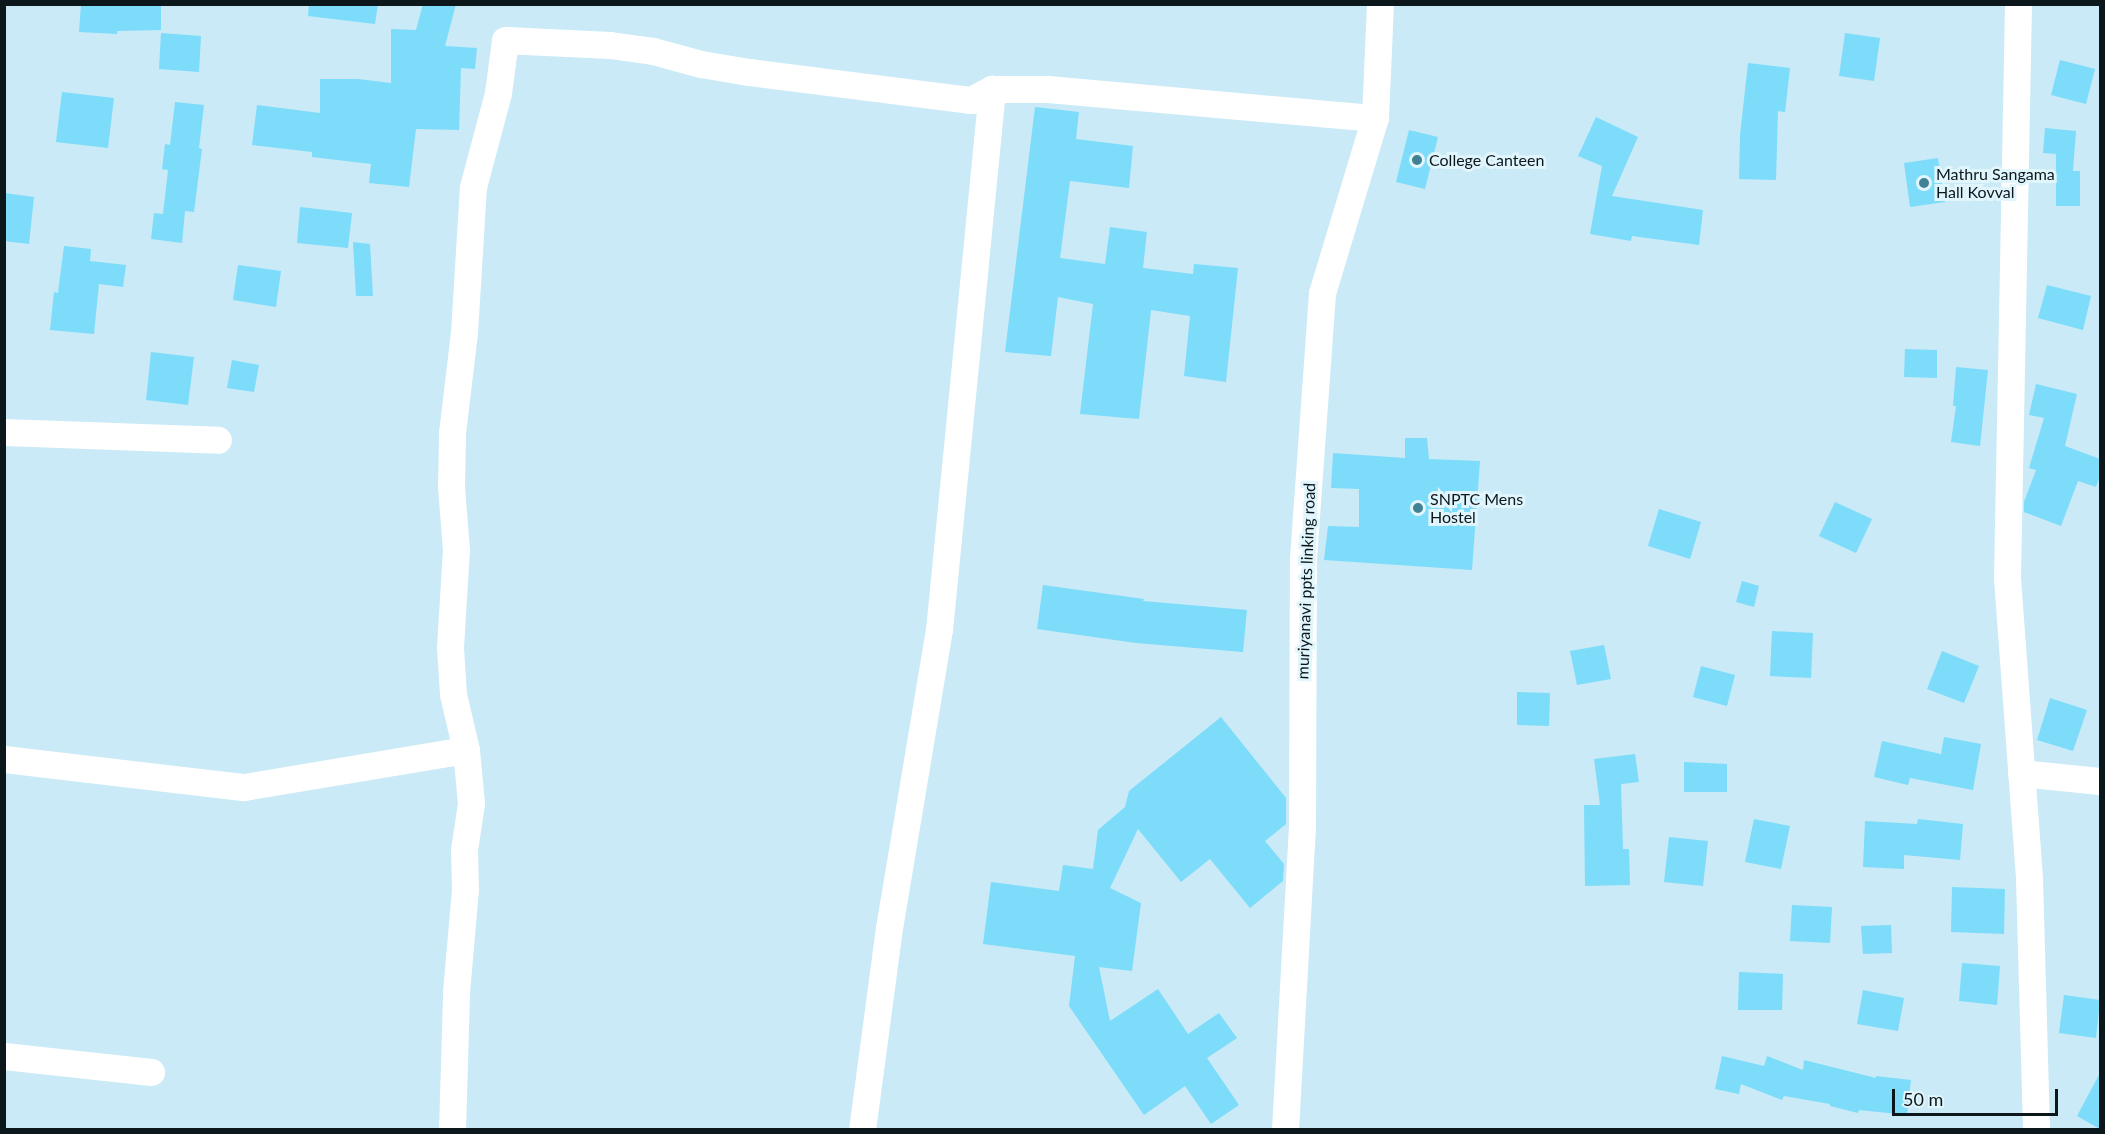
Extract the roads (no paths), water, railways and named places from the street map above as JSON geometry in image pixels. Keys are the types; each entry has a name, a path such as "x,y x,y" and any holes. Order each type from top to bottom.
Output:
{"street":[{"name":"muriyanavi ppts linking road","path":"1285,1130 1302,828 1303,558 1322,294 1375,118 1380,4"},
{"path":"2018,4 2007,578 2029,878 2037,1130"},
{"path":"452,1130 456,992 465,890 464,850 471,803 466,750 453,694 450,647 456,550 451,487 452,433 464,333 473,187 498,93 505,40 610,45 652,51 725,68 971,100 992,89 1048,89 1375,118"},
{"path":"862,1130 889,928 939,630 992,89"},
{"path":"4,432 218,440"},
{"path":"4,759 244,788 466,750"},
{"path":"2021,773 2100,781"},
{"path":"4,1056 151,1072"}],"place":[{"name":"College Canteen","path":"1417,160"},
{"name":"Mathru Sangama Hall Kovval","path":"1924,183"},
{"name":"SNPTC Mens Hostel","path":"1418,508"}]}
